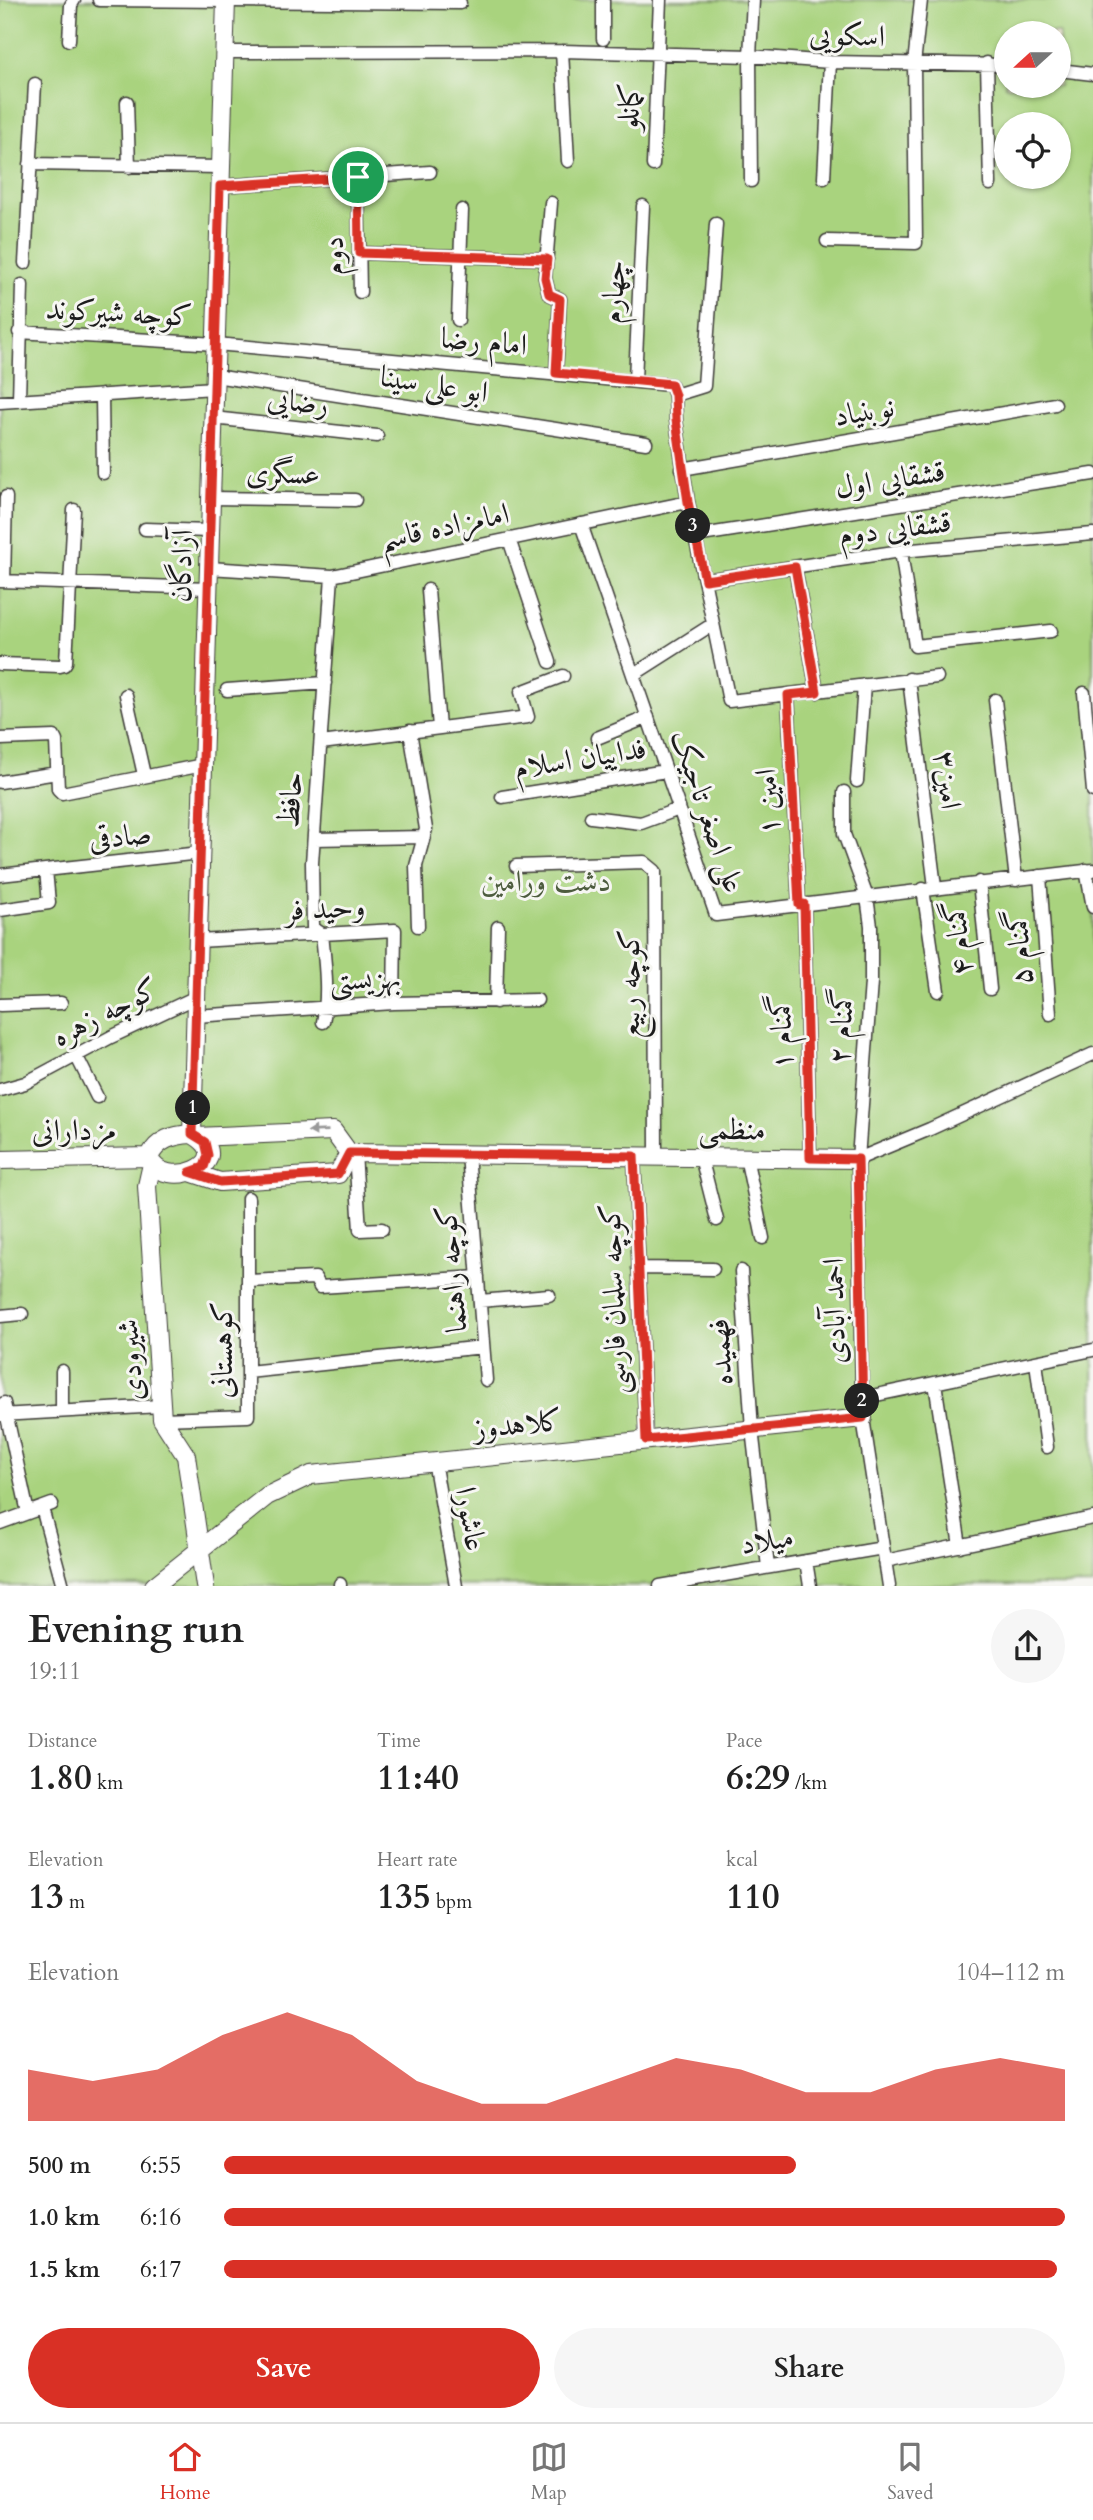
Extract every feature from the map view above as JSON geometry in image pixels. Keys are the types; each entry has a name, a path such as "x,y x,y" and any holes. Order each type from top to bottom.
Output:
{"main road":[{"name":"آزادگان","path":"195,1135 195,1016 226,1"},
{"path":"190,1172 220,1182 338,1174 352,1153 333,1131 195,1135 171,1137 160,1142 151,1161 159,1170 170,1173 190,1172 204,1167 208,1148 205,1142 195,1135"},
{"name":"منظمی","path":"352,1153 858,1159"},
{"name":"مزدارانی","path":"0,1160 151,1161"},
{"name":"شیرودی","path":"151,1161 147,1186 162,1413 186,1456 205,1586"},
{"name":"کلاهدوز","path":"153,1586 267,1496 311,1475 863,1418"}],"street":[{"path":"69,40 71,5 74,0"},
{"path":"99,0 460,3"},
{"path":"603,0 603,39"},
{"name":"کمانلو","path":"653,164 660,0"},
{"path":"751,181 750,56 753,0"},
{"path":"827,241 916,243 914,64 921,0"},
{"path":"562,51 568,161"},
{"name":"اسکویی","path":"224,52 562,51 750,56 830,62 994,64"},
{"path":"824,178 830,62"},
{"path":"987,63 990,184"},
{"path":"1071,71 1093,74"},
{"path":"25,263 35,84"},
{"path":"127,102 129,167"},
{"path":"30,164 129,167 220,176 358,177 430,172"},
{"name":"دوم","path":"358,177 360,292"},
{"path":"551,203 545,278 549,294 560,299 556,373"},
{"name":"چهارم","path":"635,380 643,206"},
{"path":"458,320 462,209"},
{"path":"716,224 704,386 675,395 682,469 729,701 937,677"},
{"path":"359,253 547,259"},
{"path":"19,400 22,285"},
{"name":"کوچه شیرکوند","path":"19,332 216,344"},
{"name":"امام رضا","path":"216,344 635,380 671,384 675,395"},
{"name":"ابو علی سینا","path":"0,402 102,395 214,382 646,443"},
{"path":"102,395 103,473"},
{"name":"نوبنیاد","path":"682,469 1055,404"},
{"name":"رضایی","path":"213,418 377,436"},
{"name":"قشقایی اول","path":"695,536 1093,474"},
{"path":"6,497 2,581 208,588"},
{"name":"عسگری","path":"211,498 355,499"},
{"name":"امامزاده قاسم","path":"209,568 332,576 688,502"},
{"path":"0,664 64,665 66,662 74,510"},
{"name":"علی اصغر تاجیک","path":"581,524 716,915 1090,870"},
{"path":"145,529 210,531"},
{"name":"قشقایی دوم","path":"705,580 901,551 1093,534"},
{"path":"509,539 550,662"},
{"path":"901,551 915,646 1051,631"},
{"path":"795,567 817,692"},
{"name":"حافظ","path":"323,1022 326,1007 322,934 313,928 314,839 332,576"},
{"path":"428,590 439,728"},
{"path":"633,675 713,624"},
{"path":"321,743 528,717 522,692 563,676"},
{"name":"امین۳","path":"909,679 937,991"},
{"path":"227,690 325,683"},
{"path":"857,781 864,685"},
{"path":"1084,693 1093,791"},
{"path":"126,695 144,775"},
{"name":"امین ۱","path":"788,695 801,904"},
{"path":"995,700 1016,880"},
{"path":"597,738 648,716"},
{"path":"410,731 426,829 416,866 418,926"},
{"path":"0,739 54,737 57,741 58,789 66,794 144,775 203,765"},
{"name":"فداییان اسلام","path":"502,797 666,771"},
{"path":"0,782 57,773"},
{"name":"گمنام ۲","path":"844,792 844,834 867,897 871,926 871,982 858,1159"},
{"path":"591,817 641,823 679,809"},
{"path":"314,839 424,837"},
{"name":"صادقی","path":"0,875 200,853"},
{"name":"کوچه ربیع","path":"516,866 644,862 651,865 655,871 656,1156"},
{"path":"0,910 49,903 46,870"},
{"path":"1090,870 1093,906"},
{"name":"گمنام ۵","path":"1040,876 1050,1014"},
{"name":"گمنام ۴","path":"979,883 990,989"},
{"name":"گمنام ۱","path":"801,904 810,1158"},
{"path":"496,1002 498,927"},
{"name":"وحید فر","path":"198,941 396,930 394,996"},
{"name":"بهزیستی","path":"195,1016 326,1007 394,996 496,1002 537,1000"},
{"name":"کوچه زهره","path":"0,1090 25,1083 76,1055 196,997"},
{"path":"0,1006 61,1003"},
{"name":"منظمی","path":"858,1159 1093,1054"},
{"path":"76,1055 97,1097"},
{"path":"352,1153 360,1230 382,1230"},
{"name":"کوچه راهنما","path":"468,1154 486,1380"},
{"name":"کوچه سلمان فارسی","path":"634,1156 646,1440"},
{"path":"701,1157 717,1220"},
{"path":"746,1157 763,1238"},
{"name":"احمد آبادی","path":"858,1159 863,1418 889,1586"},
{"name":"کوهستانی","path":"162,1413 248,1416 248,1198"},
{"path":"638,1268 713,1269"},
{"name":"فهمیده","path":"741,1271 752,1429 768,1567"},
{"path":"248,1281 315,1278 320,1287 478,1278"},
{"path":"480,1301 549,1294"},
{"path":"0,1316 22,1314"},
{"path":"248,1372 484,1347"},
{"path":"862,1398 1093,1350"},
{"path":"1037,1362 1047,1447"},
{"path":"62,1371 62,1411"},
{"path":"934,1383 960,1546"},
{"path":"28,1513 4,1410 162,1413"},
{"name":"عاشورا","path":"434,1461 456,1586"},
{"path":"0,1523 47,1506 63,1586"},
{"name":"میلاد","path":"660,1586 726,1580 768,1567 806,1561 960,1546 1093,1518"},
{"path":"806,1561 810,1586"}],"green space":[{"name":"دشت ورامین","path":"0,0 1093,0 1093,1585 0,1586"}],"route":[{"path":"358,177 359,253 547,259 545,278 549,294 560,299 556,373 671,384 675,395 682,469 705,580 795,567 817,692 788,695 799,905 804,904 810,1158 858,1159 863,1418 646,1440 634,1156 349,1153 338,1174 220,1182 190,1172 204,1167 208,1155 205,1142 192,1134 220,186 358,177"}]}
